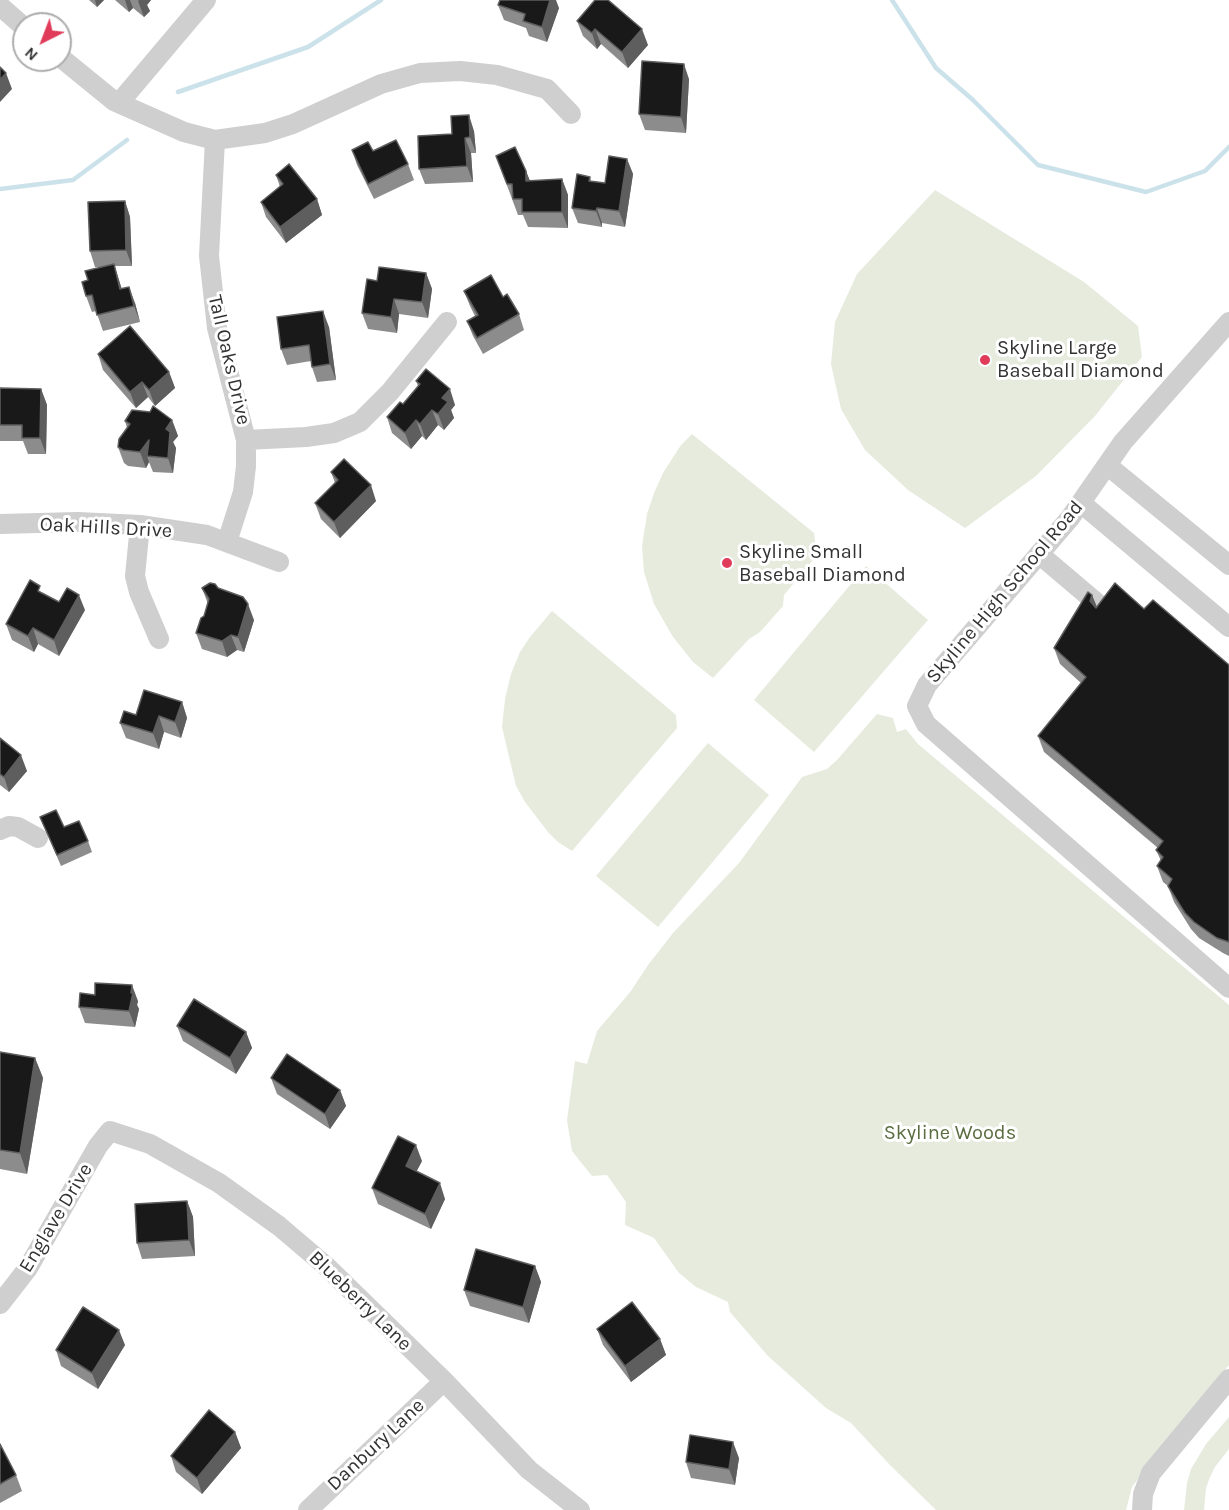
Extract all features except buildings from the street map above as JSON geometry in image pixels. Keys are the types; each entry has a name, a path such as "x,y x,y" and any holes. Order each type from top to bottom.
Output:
{"street":[{"path":"120,103 206,0"},
{"path":"0,6 12,16"},
{"path":"72,66 120,103 184,132 215,140 265,133 293,124 381,84 420,73 460,71 497,75 547,89 571,114"},
{"name":"Tall Oaks Drive","path":"215,140 209,256 217,328 246,440 243,492 227,542"},
{"path":"246,440 334,433 360,422 390,392 447,322"},
{"name":"Skyline High School Road","path":"1229,322 1124,442 1081,503 927,685 917,706 926,724 1229,988"},
{"path":"1107,465 1229,565"},
{"path":"1081,503 1229,627"},
{"name":"Oak Hills Drive","path":"0,524 78,522 140,525 207,535 279,562"},
{"path":"140,525 135,576 139,592 159,639"},
{"path":"1039,554 1098,604"},
{"path":"0,830 9,826 18,827 38,838"},
{"name":"Englave Drive","path":"0,1304 28,1268 98,1146 110,1131"},
{"name":"Blueberry Lane","path":"110,1131 150,1144 219,1183 279,1226 326,1266 444,1381 529,1470 580,1510"},
{"path":"1142,1510 1143,1494 1151,1473 1229,1379"},
{"name":"Danbury Lane","path":"308,1510 444,1381"}],"green space":[{"name":"Skyline Large Baseball Diamond","path":"935,190 1084,282 1138,326 1142,357 1095,416 1036,476 965,528 908,490 865,450 841,409 831,364 835,322 857,274"},
{"name":"Skyline Small Baseball Diamond","path":"692,434 814,533 817,555 784,595 783,606 713,678 693,662 673,637 654,604 644,572 642,546 647,514 654,493 663,473 681,445"},
{"path":"866,566 928,620 814,752 754,700"},
{"path":"552,611 676,715 677,728 572,851 548,832 525,802 516,786 502,727 511,674 520,652"},
{"name":"Skyline Woods","path":"877,714 893,718 897,732 906,729 918,744 1229,1005 1229,1365 1132,1487 1126,1510 936,1510 851,1423 826,1408 768,1356 730,1312 728,1302 696,1287 679,1273 654,1238 625,1225 626,1202 607,1175 592,1176 572,1151 567,1120 575,1061 587,1064 597,1031 631,991 673,933 739,863 802,777 827,769"},
{"path":"708,743 769,795 658,927 596,876"},
{"path":"1229,1417 1229,1449 1210,1477 1206,1488 1204,1510 1184,1510 1191,1469 1206,1444"}],"waterway":[{"path":"178,92 308,47 381,0"},
{"path":"892,0 936,68 973,100 1038,165 1146,192 1205,171 1229,147"},
{"path":"0,189 73,180 127,140"}],"place":[{"name":"Skyline Large Baseball Diamond","path":"985,360"},
{"name":"Skyline Small Baseball Diamond","path":"727,563"}]}
